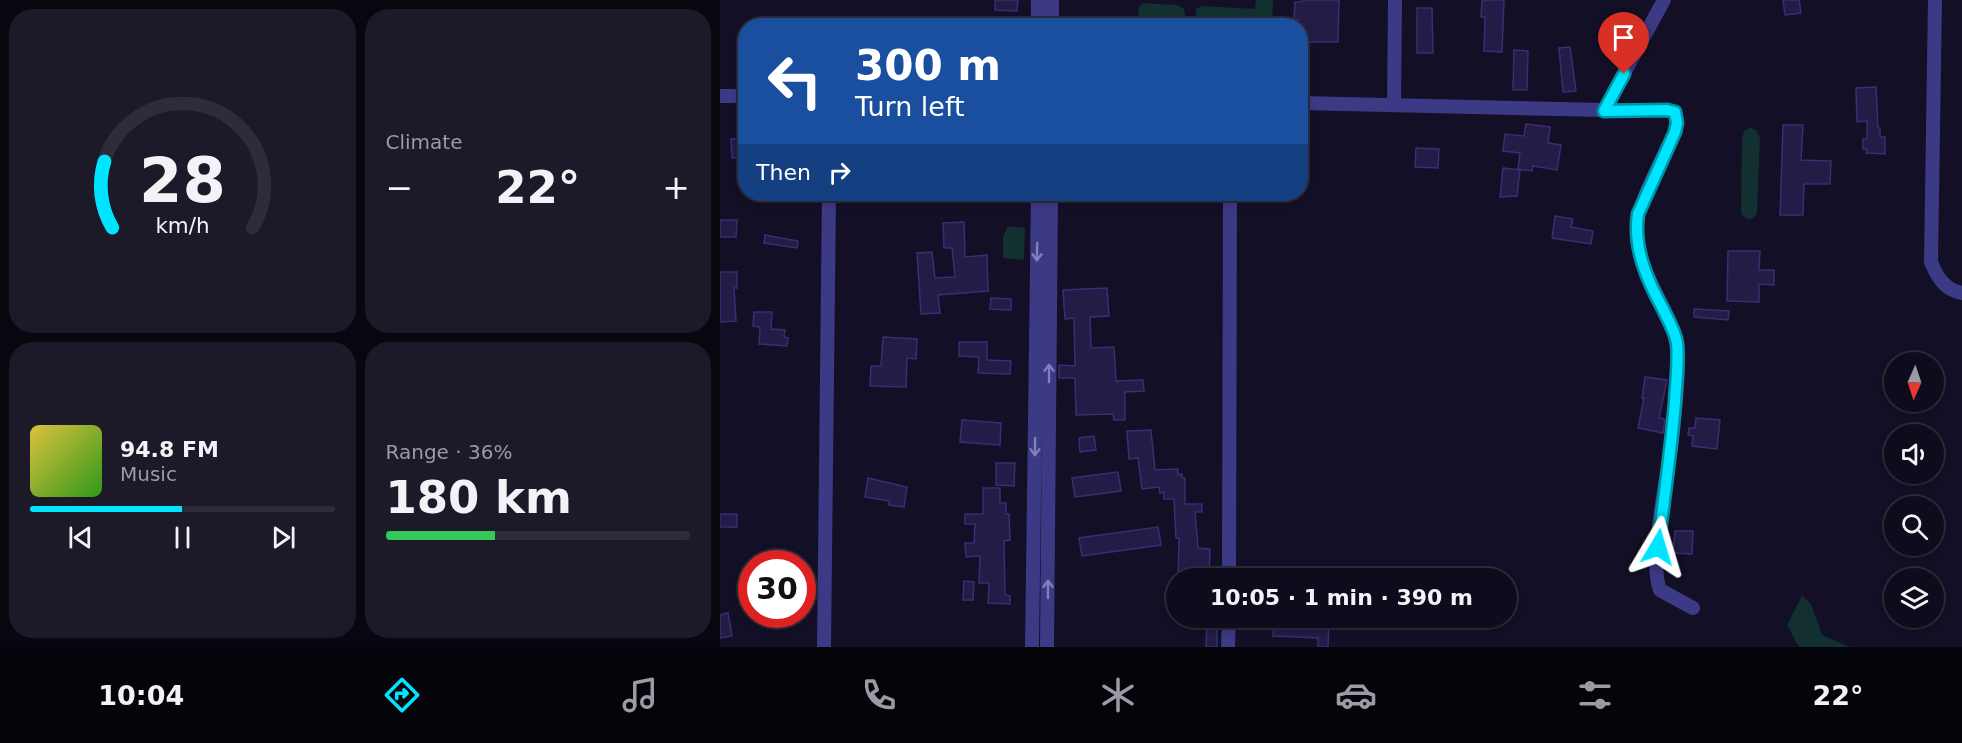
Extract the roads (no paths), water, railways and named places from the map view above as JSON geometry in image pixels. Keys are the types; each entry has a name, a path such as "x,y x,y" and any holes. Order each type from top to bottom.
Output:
{"street":[{"path":"1038,0 1038,18"},
{"path":"1052,0 1052,18"},
{"path":"1394,105 1395,0"},
{"path":"1604,111 1664,0"},
{"path":"1935,0 1931,262 1941,282 1955,292 1962,293"},
{"path":"720,96 738,96"},
{"path":"1308,103 1604,111 1667,110 1675,112 1677,123 1675,132 1638,214 1636,233 1647,280 1671,324 1678,358 1672,441 1658,547 1656,581 1660,590 1693,608"},
{"path":"824,647 829,201"},
{"path":"1032,647 1038,201"},
{"path":"1047,647 1051,201"},
{"path":"1229,568 1230,201"},
{"path":"1228,647 1229,628"}]}
